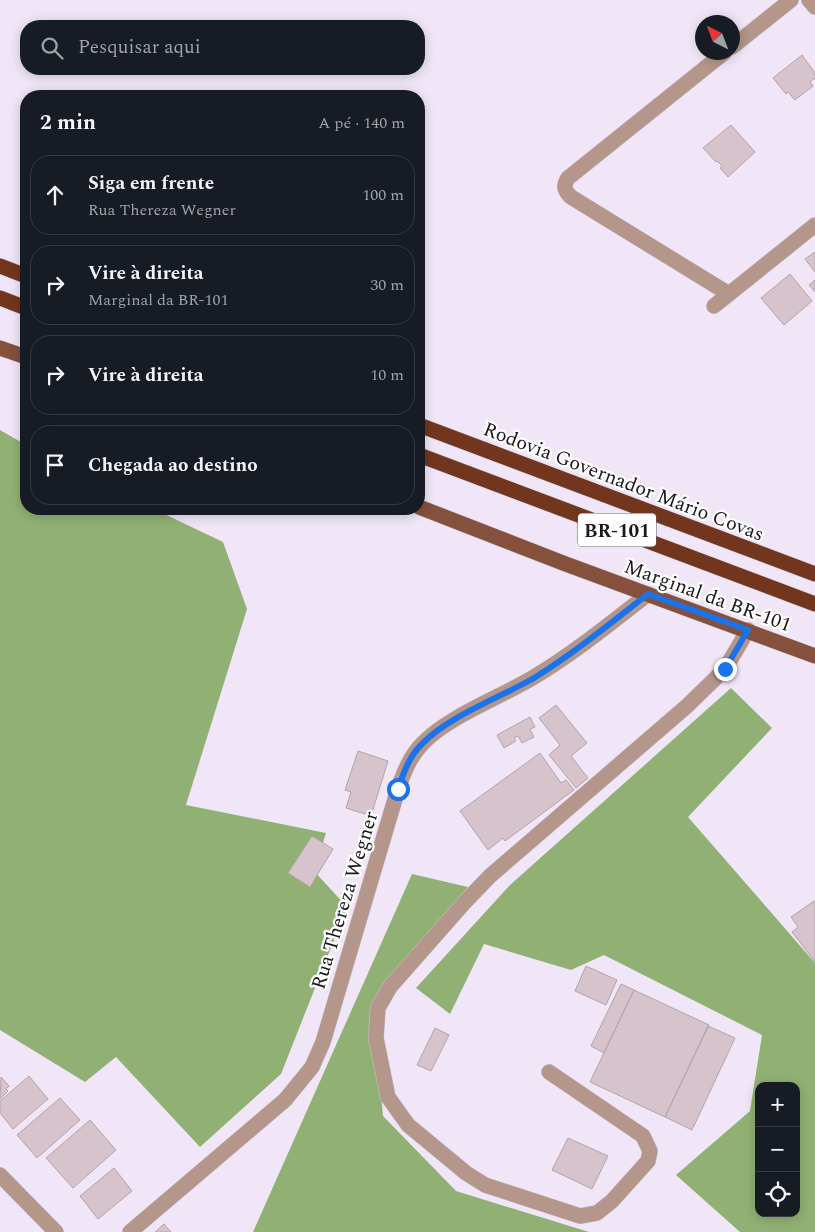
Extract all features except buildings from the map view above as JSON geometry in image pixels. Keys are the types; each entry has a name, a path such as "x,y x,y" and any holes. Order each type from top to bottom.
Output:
{"highway":[{"path":"0,266 20,274"},
{"path":"0,298 20,306"},
{"name":"Rodovia Governador Mário Covas","path":"425,426 815,574"},
{"name":"BR-101","path":"425,457 815,604"}],"main road":[{"path":"0,348 20,355"},
{"name":"Marginal da BR-101","path":"425,509 815,656"}],"street":[{"path":"740,41 791,0"},
{"path":"809,0 815,7"},
{"path":"715,60 564,183 565,191 571,197 729,294"},
{"path":"714,306 815,225"},
{"name":"Rua Thereza Wegner","path":"130,1232 286,1100 312,1067 325,1033 392,808 410,758 423,742 440,729 534,678 565,658 648,594"},
{"path":"548,1072 643,1136 648,1144 650,1151 648,1161 612,1201 597,1213 580,1216 485,1185 466,1173 408,1125 388,1097 376,1038 378,1008 390,987 464,902 490,876 687,706 725,669 748,630"},
{"path":"0,1175 56,1232"}],"green space":[{"path":"0,430 20,442 20,515 167,515 223,542 247,609 186,805 326,833 314,871 347,907 281,1074 200,1147 116,1057 85,1082 0,1030"},
{"path":"731,688 772,728 688,817 815,963 815,1232 740,1232 676,1175 750,1111 762,1035 604,955 571,970 484,944 450,1014 416,988 510,885"},
{"path":"412,874 468,887 373,1003 383,1116 456,1191 589,1232 253,1232"}],"route":[{"path":"398,789 410,758 423,742 440,729 534,678 565,658 648,594 748,630 725,669"}]}
